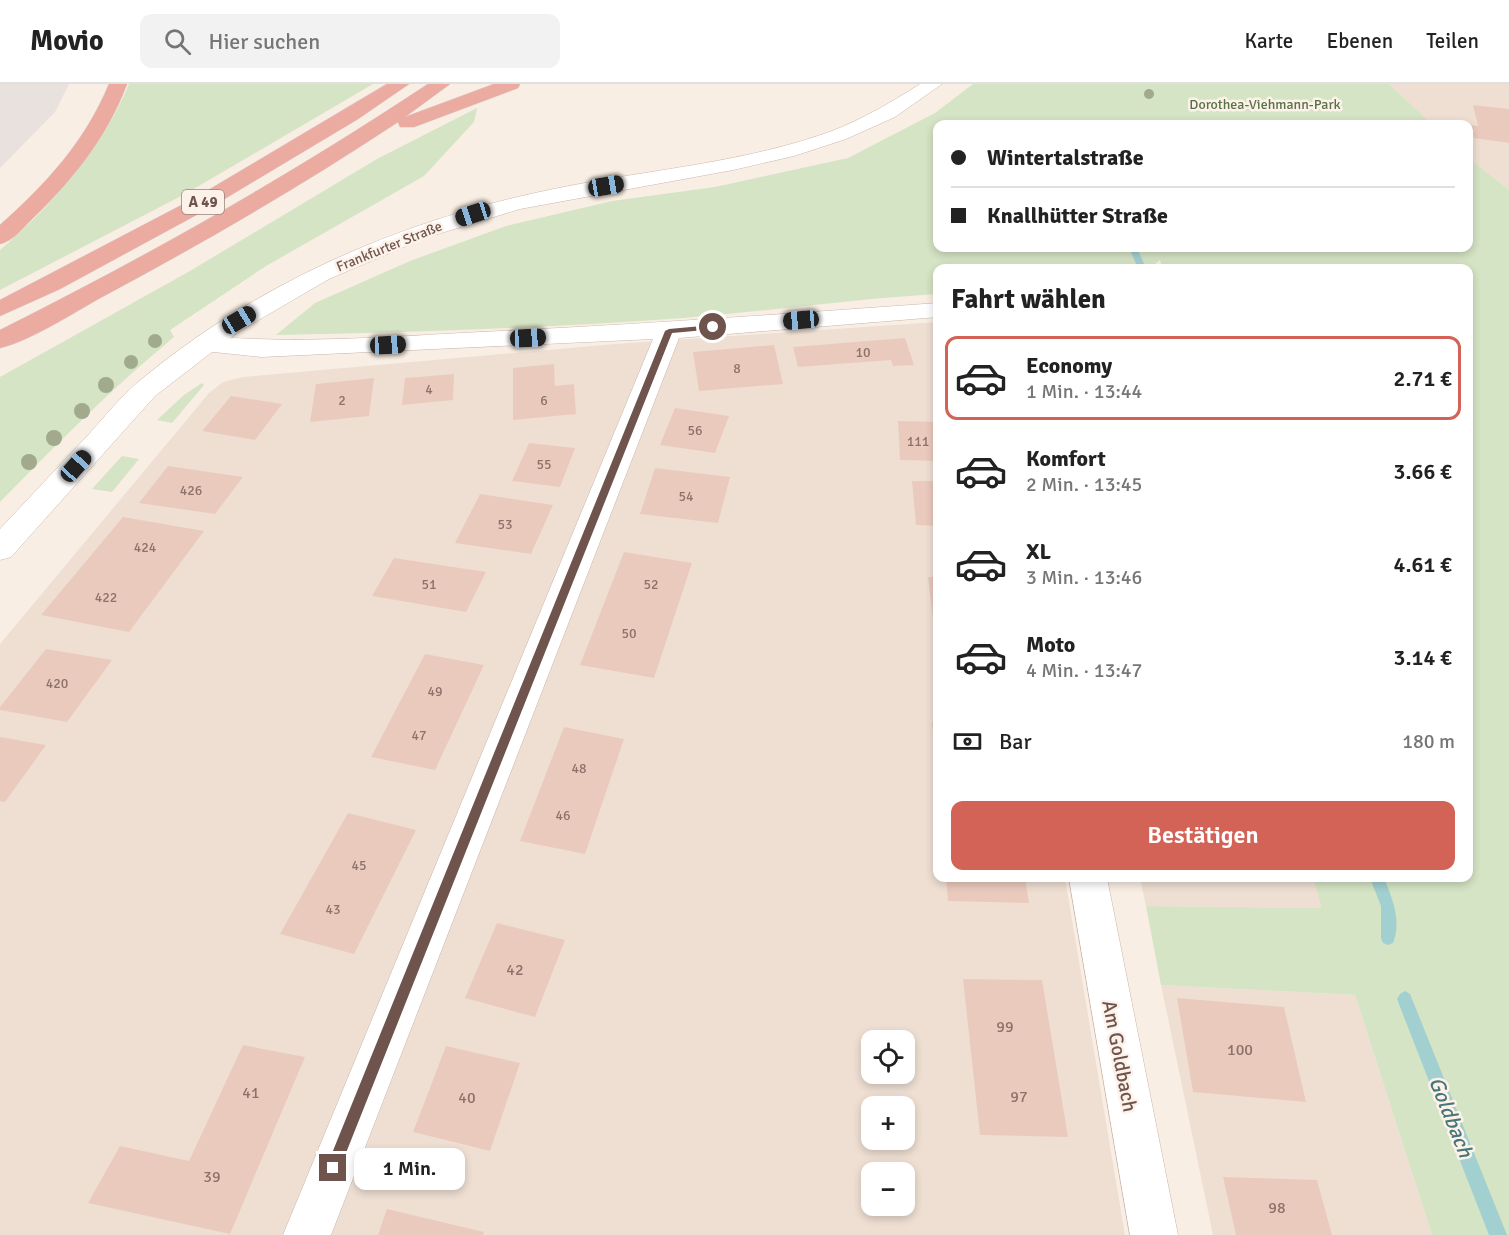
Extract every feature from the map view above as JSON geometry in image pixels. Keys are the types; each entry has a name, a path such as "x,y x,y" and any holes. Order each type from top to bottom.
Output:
{"highway":[{"path":"0,237 69,169 104,118 118,84"},
{"name":"A 49","path":"0,309 213,197 326,131 400,84"},
{"name":"A 49","path":"0,340 192,238 346,146 441,84"},
{"path":"346,146 511,84"}],"street":[{"name":"Frankfurter Straße","path":"0,549 144,392 204,344 239,320 312,278 358,256 429,228 517,202 727,165 790,149 879,117 933,84"},
{"path":"204,344 261,349 341,347 669,331 933,310"},
{"path":"307,1235 669,331"},
{"name":"Am Goldbach","path":"1089,882 1154,1235"}],"shaded area":[{"path":"0,84 69,84 55,112 0,168"},
{"path":"1389,84 1509,84 1509,190 1473,161 1473,120 1428,120"},
{"path":"933,322 933,882 1066,882 1125,1235 0,1235 0,644 209,393 223,382 243,377 615,344"},
{"path":"1141,882 1314,882 1323,908 1146,906"},
{"path":"1161,985 1355,995 1432,1235 1213,1235"}],"green space":[{"path":"129,84 373,84 185,194 0,290 0,250 39,214 90,154 105,132"},
{"name":"Dorothea-Viehmann-Park","path":"973,84 1389,84 1428,120 933,120 933,252 1473,252 1473,161 1509,190 1509,1235 1432,1235 1355,995 1161,985 1146,906 1322,908 1314,882 1473,882 1473,264 1161,264 1160,260 1155,264 933,264 933,294 633,321 480,329 276,335 315,303 410,261 506,226 612,201 715,187 848,158 935,113"},
{"path":"477,108 474,122 424,176 266,266 170,330 174,337 106,397 0,502 0,377 190,271 377,159"},
{"path":"202,383 204,385 172,423 157,420 184,395"},
{"path":"122,456 139,459 112,492 92,489"}],"building":[{"path":"1473,105 1509,109 1509,143 1474,138 1473,125 1478,126"},
{"path":"905,338 914,365 893,366 891,360 798,367 793,347"},
{"path":"774,345 783,384 699,391 693,352"},
{"path":"554,364 555,386 574,384 576,414 513,420 513,368"},
{"path":"454,374 453,400 402,405 405,378"},
{"path":"374,378 369,416 310,422 316,384"},
{"path":"231,396 282,404 255,440 202,431"},
{"path":"675,408 729,416 715,453 660,445"},
{"path":"898,421 933,422 933,461 900,460"},
{"path":"529,443 575,448 560,487 512,481"},
{"path":"168,466 243,477 215,514 139,503"},
{"path":"655,468 730,477 718,523 640,514"},
{"path":"912,481 933,481 933,526 916,525"},
{"path":"480,494 553,505 531,554 455,543"},
{"path":"123,517 204,531 129,632 41,615"},
{"path":"624,552 692,563 654,678 580,665"},
{"path":"394,558 486,572 466,612 372,596"},
{"path":"928,577 933,577 933,619"},
{"path":"46,649 112,660 67,722 0,710 0,707"},
{"path":"425,654 484,665 435,770 371,757"},
{"path":"564,727 624,739 585,854 520,841"},
{"path":"0,737 46,745 5,802 0,801"},
{"path":"348,813 416,830 354,954 280,934"},
{"path":"946,882 1026,882 1029,903 948,901"},
{"path":"497,923 565,940 535,1017 465,998"},
{"path":"963,979 1042,980 1068,1137 980,1135"},
{"path":"1177,998 1284,1007 1306,1102 1193,1092"},
{"path":"243,1045 305,1057 230,1234 88,1203 120,1146 189,1161"},
{"path":"446,1046 520,1063 490,1151 413,1132"},
{"path":"1223,1177 1317,1180 1332,1235 1236,1235"},
{"path":"387,1209 484,1232 483,1235 378,1235"}],"waterway":[{"path":"1135,252 1140,264"},
{"name":"Goldbach","path":"1379,882 1388,906 1388,938"},
{"name":"Goldbach","path":"1405,999 1498,1235"}],"route":[{"path":"333,1168 669,331 713,327"}]}
